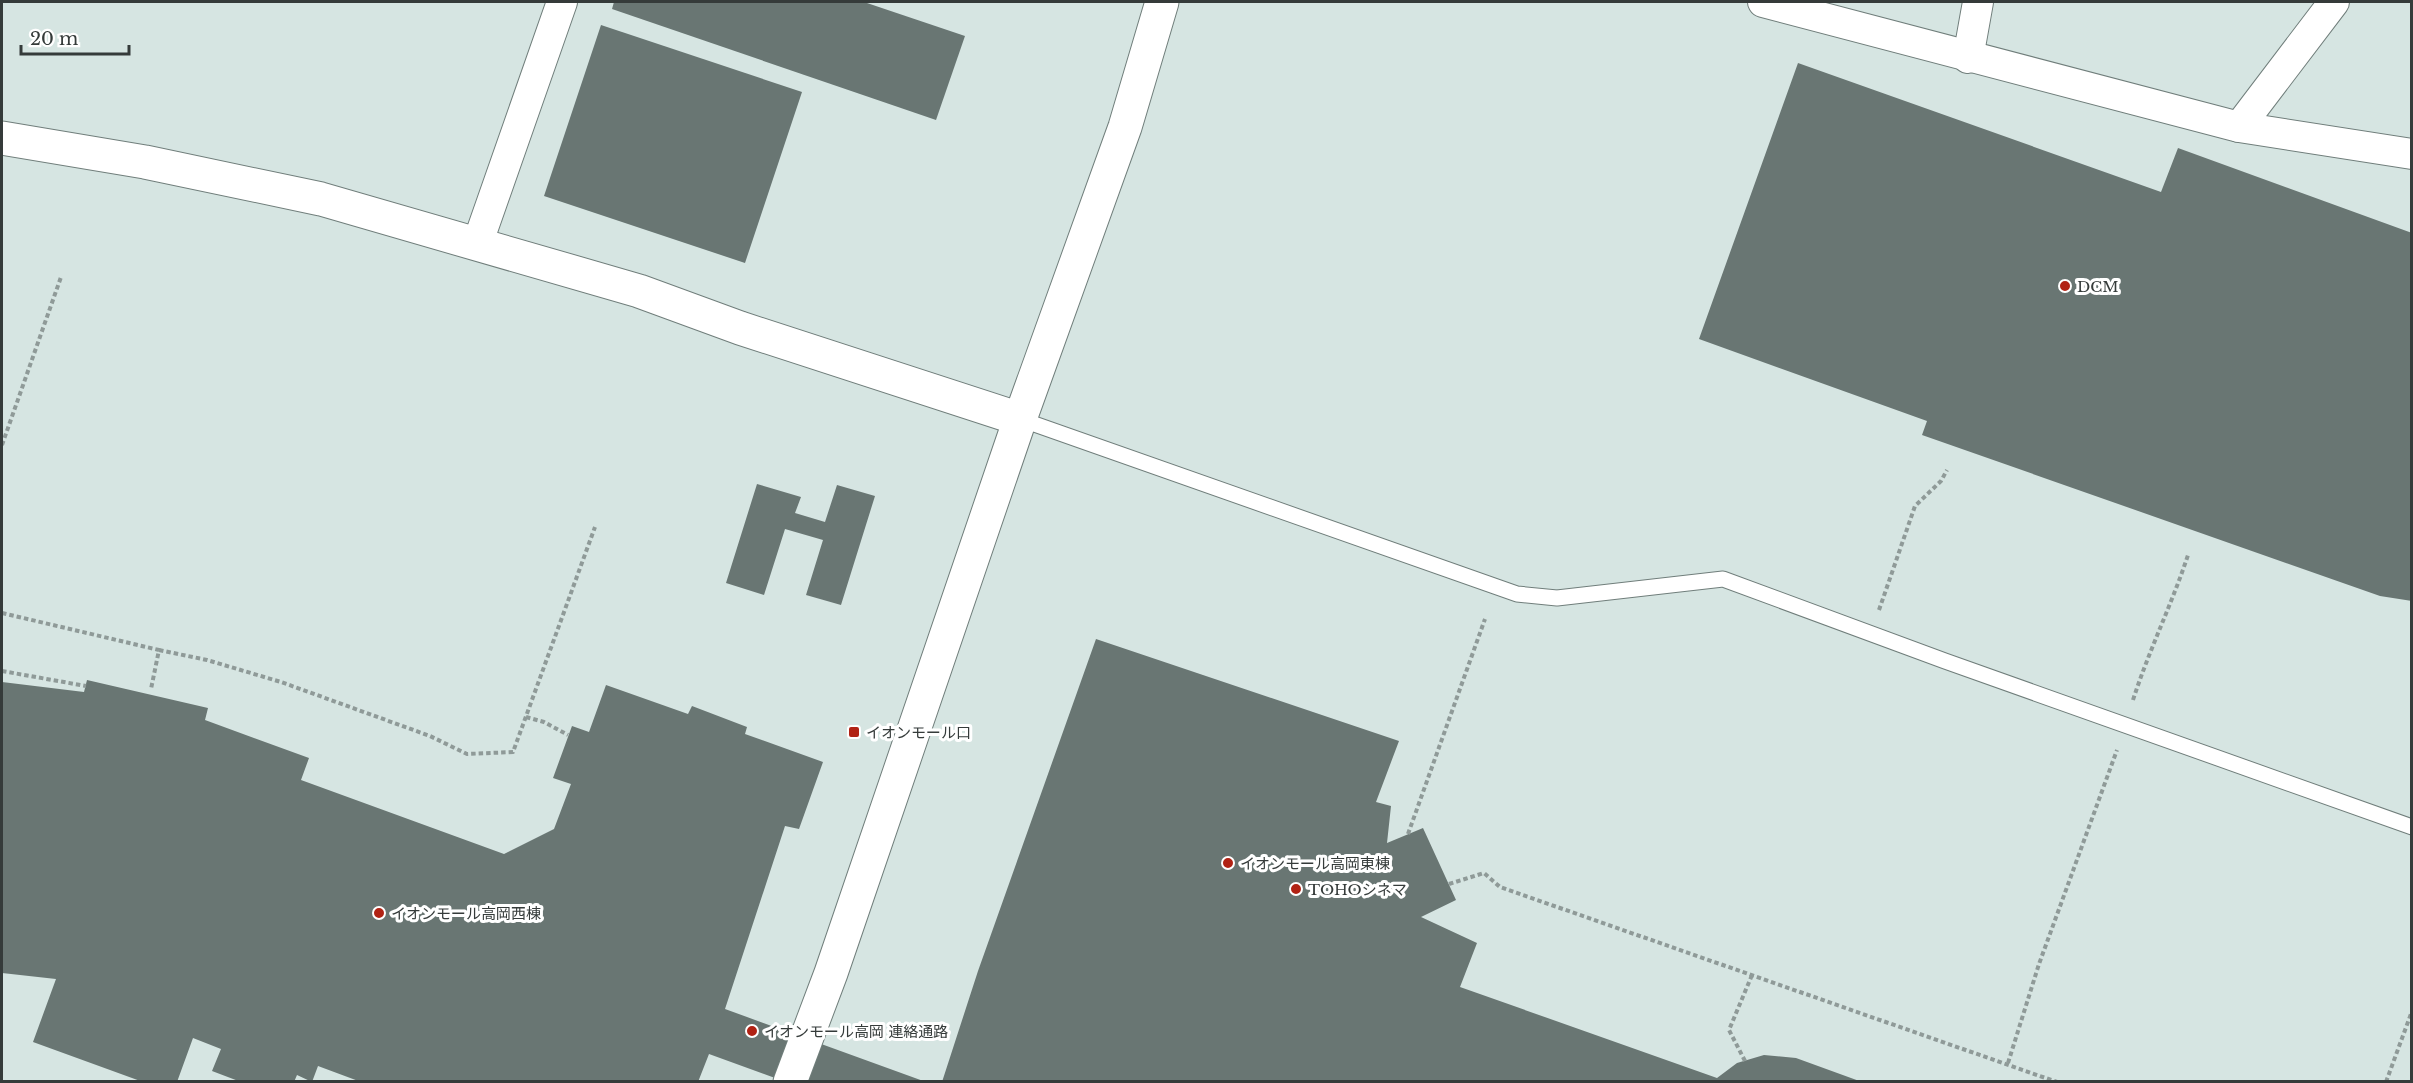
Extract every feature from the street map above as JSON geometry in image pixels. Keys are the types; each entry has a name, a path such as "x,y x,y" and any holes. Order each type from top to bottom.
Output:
{"street":[{"path":"478,242 562,2"},
{"path":"790,1082 834,962 1020,419 1125,127 1161,2"},
{"path":"1762,2 2238,127 2412,154"},
{"path":"1968,57 1978,2"},
{"path":"2238,127 2334,2"},
{"path":"2,138 146,162 321,199 478,242 639,291 740,328 1020,419"}],"lane":[{"path":"1020,419 1517,594 1557,598 1723,579 2412,827"}],"path":[{"path":"2,446 61,277"},
{"path":"1879,611 1915,506 1941,481 1947,470"},
{"path":"2,613 207,660 281,682 430,736 467,754 513,752 595,527"},
{"path":"2131,706 2147,658 2175,596 2188,555"},
{"path":"1408,834 1485,619"},
{"path":"151,689 159,650"},
{"path":"2,671 86,686"},
{"path":"526,717 544,722 568,735"},
{"path":"2008,1063 2039,964 2116,750"},
{"path":"1449,884 1484,873 1500,887 2057,1082"},
{"path":"1745,1061 1729,1030 1752,975"},
{"path":"2386,1082 2412,1011"}],"building":[{"path":"614,2 864,2 965,36 936,120 612,9"},
{"path":"601,25 802,92 745,263 544,196"},
{"name":"DCM","path":"1798,63 2161,192 2178,148 2412,233 2412,601 2380,596 1922,435 1927,421 1699,339"},
{"path":"757,484 801,497 795,513 825,522 837,485 875,496 841,605 806,595 823,540 785,529 764,595 726,583"},
{"name":"イオンモール高岡東棟","path":"1096,639 1399,741 1376,802 1391,806 1387,843 1423,828 1456,900 1421,917 1477,943 1460,987 1717,1078 1737,1063 1764,1055 1796,1058 1862,1082 942,1082 978,971"},
{"name":"イオンモール高岡西棟","path":"87,680 208,708 205,720 309,758 301,780 504,854 554,829 571,784 553,778 572,726 589,732 606,685 688,714 692,706 747,727 745,734 823,762 799,829 785,826 725,1009 926,1082 786,1082 709,1054 698,1082 361,1082 318,1066 312,1082 297,1075 294,1082 241,1082 212,1071 221,1049 193,1038 177,1082 143,1082 33,1042 56,979 2,973 2,682 84,692"}],"place":[{"name":"DCM","path":"2065,286"},
{"name":"イオンモール口","path":"854,732"},
{"name":"イオンモール高岡東棟","path":"1228,863"},
{"name":"TOHOシネマ","path":"1296,889"},
{"name":"イオンモール高岡西棟","path":"379,913"},
{"name":"イオンモール高岡 連絡通路","path":"752,1031"}]}
